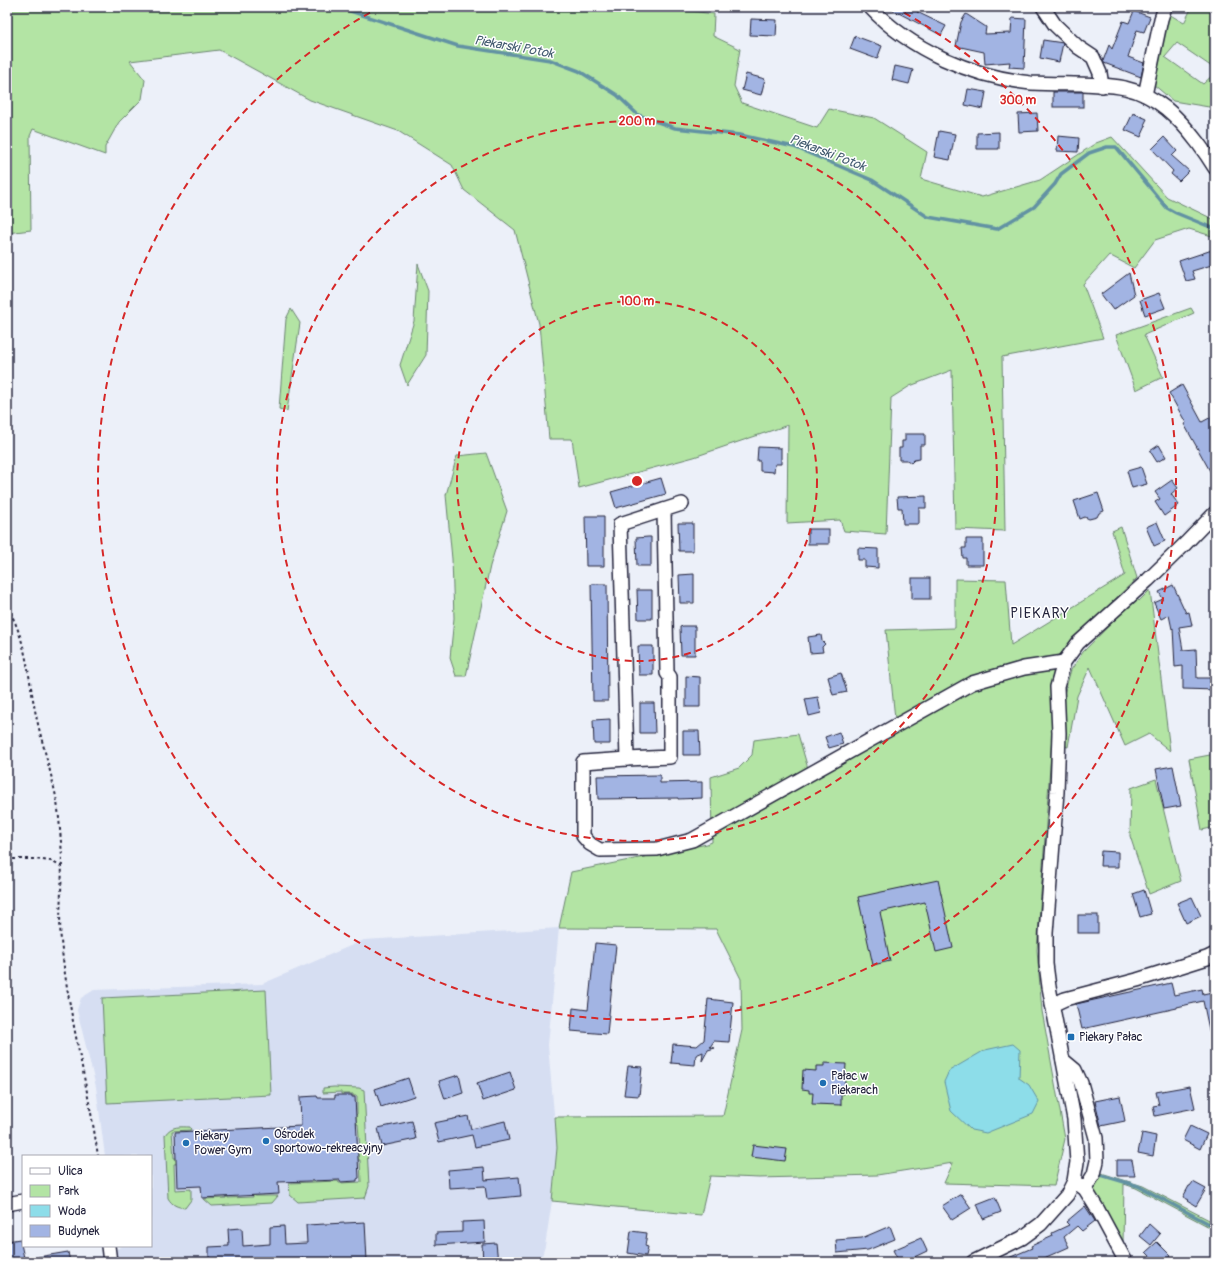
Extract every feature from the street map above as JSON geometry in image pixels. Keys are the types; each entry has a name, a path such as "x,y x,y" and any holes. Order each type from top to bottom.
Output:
{"street":[{"path":"870,7 876,14 914,44 966,69 995,77 1031,83 1125,88 1145,95 1162,105 1188,129 1215,168"},
{"path":"1043,7 1055,25 1078,47 1093,57 1100,73 1102,86"},
{"path":"1145,95 1161,19 1166,7"},
{"path":"627,759 620,524 682,504"},
{"path":"664,510 667,673 670,677 670,757 584,762 584,836 590,844 600,850 657,849 692,840 972,683 1024,668 1064,662"},
{"path":"1126,1262 1098,1210 1079,1185 1074,1119 1048,982 1046,933 1057,785 1059,733 1057,687 1064,662 1078,643 1148,580 1215,513"},
{"path":"1052,1005 1065,999 1137,980 1207,958 1215,954"},
{"path":"973,1262 1022,1238 1041,1224 1067,1195 1094,1174 1097,1161 1096,1138 1081,1083 1075,1070 1063,1060"},
{"path":"7,1204 22,1201"},
{"path":"108,1247 110,1262"}],"path":[{"path":"7,607 12,615 21,638 35,712 57,802 62,867 60,910 61,940 67,989 98,1155"},
{"path":"7,859 34,859 51,861 62,867"}],"shaded area":[{"path":"559,928 548,1045 557,1148 552,1201 545,1246 540,1262 119,1262 116,1250 120,1247 152,1247 152,1155 105,1155 96,1087 77,1010 81,998 94,990 262,984 364,940"}],"green space":[{"path":"7,7 661,7 714,14 713,36 740,49 734,86 742,103 817,128 829,109 874,118 927,152 921,179 982,197 1040,180 1096,143 1112,137 1167,197 1215,220 1215,237 1189,229 1155,240 1134,268 1109,255 1083,284 1103,338 1002,357 1005,531 955,529 952,370 910,386 891,398 886,534 844,531 840,520 787,523 788,425 694,457 579,488 572,439 549,439 539,324 515,230 464,190 452,165 398,131 310,100 219,50 130,61 145,80 142,99 119,122 105,147 105,155 33,129 30,136 31,230 7,233"},
{"path":"1192,7 1215,7 1215,69 1177,43 1165,57 1203,84 1215,73 1215,108 1173,101 1153,84 1167,13 1184,23"},
{"path":"418,264 428,291 426,355 407,385 400,365 414,321"},
{"path":"1191,308 1194,313 1144,335 1163,377 1136,390 1116,335"},
{"path":"291,309 300,323 287,411 279,409 286,319"},
{"path":"486,453 507,511 490,566 466,676 456,676 450,658 454,618 452,559 446,495 457,456"},
{"path":"1121,527 1137,578 1071,642 1059,656 970,677 895,719 886,630 955,628 955,579 1006,580 1011,645 1125,575 1112,531"},
{"path":"1150,590 1170,751 1149,734 1125,746 1090,667 1077,696 1068,747 1064,746 1064,694 1071,670 1083,652 1136,598 1139,601"},
{"path":"1057,668 1037,950 1042,1011 1065,1139 1054,1186 944,1183 953,1163 877,1175 759,1178 710,1176 701,1215 552,1201 557,1148 555,1117 723,1116 742,1030 741,979 716,929 559,928 571,872 712,842 711,777 739,768 752,755 754,740 798,734 811,779 973,687"},
{"path":"1215,754 1215,827 1202,830 1189,759"},
{"path":"1156,779 1181,881 1149,894 1130,836 1131,788"},
{"path":"266,990 271,1095 107,1103 102,998"},
{"path":"323,1088 359,1088 364,1090 369,1186 365,1198 298,1202 290,1195 289,1183 338,1181 339,1183 361,1182 360,1160 358,1160 357,1150 360,1149 358,1124 356,1124 357,1096 353,1096 353,1094 341,1094 341,1092 323,1093"},
{"path":"190,1127 191,1130 172,1131 174,1158 184,1158 184,1163 174,1164 175,1190 191,1189 191,1200 185,1208 175,1205 168,1198 165,1135 173,1128"},
{"path":"1098,1172 1143,1186 1215,1223 1215,1230 1136,1188 1124,1184 1123,1244 1088,1188"},
{"path":"252,1185 254,1185 255,1196 278,1196 272,1203 212,1206 204,1199 226,1198 225,1187 227,1187 228,1198 253,1197"}],"water":[{"path":"1013,1044 1020,1050 1019,1078 1029,1085 1039,1102 1033,1114 986,1133 971,1130 951,1111 944,1082 949,1071 985,1050"}],"building":[{"path":"887,7 920,7 917,12 946,26 941,35"},
{"path":"1134,11 1150,17 1144,32 1137,30 1128,57 1144,63 1141,77 1104,63 1103,61 1109,45 1112,49 1123,21 1129,23"},
{"path":"966,14 986,27 985,34 1011,33 1012,18 1026,19 1024,68 1009,67 1010,62 985,64 984,52 956,46 961,22"},
{"path":"751,19 777,20 776,36 750,35"},
{"path":"855,36 882,46 877,59 850,49"},
{"path":"1043,40 1063,43 1059,62 1040,58"},
{"path":"895,66 913,70 909,84 892,80"},
{"path":"746,74 765,79 761,95 742,90"},
{"path":"968,89 986,92 983,109 965,105"},
{"path":"1053,92 1083,92 1083,107 1053,107"},
{"path":"1037,113 1038,131 1019,132 1018,114"},
{"path":"1133,113 1147,119 1144,125 1146,126 1141,137 1125,130"},
{"path":"939,131 955,134 950,160 934,157"},
{"path":"999,132 999,149 977,149 977,133"},
{"path":"1058,136 1079,138 1078,152 1057,151"},
{"path":"1164,137 1177,151 1172,156 1189,171 1179,181 1171,174 1173,171 1152,149"},
{"path":"1215,249 1215,264 1192,271 1195,279 1186,281 1179,261"},
{"path":"1129,273 1134,295 1113,310 1101,294"},
{"path":"1159,293 1165,308 1145,315 1140,300"},
{"path":"1182,385 1202,422 1215,415 1215,480 1184,424 1186,423 1169,393"},
{"path":"905,434 925,434 925,445 920,445 920,459 914,460 911,463 907,460 899,460 899,448 902,448 902,441 905,441"},
{"path":"1159,445 1166,457 1157,462 1150,451"},
{"path":"758,447 781,448 781,464 775,464 774,472 760,471 760,461 757,461"},
{"path":"1141,467 1147,484 1132,488 1127,471"},
{"path":"661,478 666,494 616,508 611,492"},
{"path":"1172,480 1178,488 1171,494 1179,505 1164,516 1155,502 1160,499 1155,492"},
{"path":"1098,493 1104,511 1099,513 1097,517 1089,519 1085,517 1080,519 1074,501"},
{"path":"926,496 926,508 919,508 919,524 903,524 902,508 898,508 897,497"},
{"path":"585,516 604,516 604,566 586,566"},
{"path":"1157,522 1165,541 1154,546 1146,527"},
{"path":"678,523 693,523 693,551 679,551"},
{"path":"808,529 829,529 829,544 808,544"},
{"path":"651,537 651,566 637,566 636,538"},
{"path":"966,539 983,539 983,565 966,565 966,558 963,558 962,548 966,548"},
{"path":"858,548 878,549 878,568 865,567 865,560 858,560"},
{"path":"694,574 694,603 680,603 679,575"},
{"path":"912,578 930,578 930,599 912,599"},
{"path":"591,584 607,584 608,701 593,701"},
{"path":"1173,585 1186,613 1189,612 1192,625 1179,627 1183,650 1196,649 1197,678 1214,678 1215,690 1183,689 1183,666 1175,667 1173,628 1172,629 1169,615 1161,619 1154,603 1163,599 1159,592"},
{"path":"637,590 652,590 652,619 638,619"},
{"path":"695,626 695,655 681,655 680,627"},
{"path":"821,635 822,641 825,644 822,647 823,652 810,653 808,637"},
{"path":"638,646 653,646 653,675 639,675"},
{"path":"841,673 847,692 833,695 828,677"},
{"path":"686,676 700,677 700,707 686,707"},
{"path":"818,697 821,713 809,716 805,699"},
{"path":"640,703 654,703 655,733 640,733"},
{"path":"610,719 610,744 594,744 593,720"},
{"path":"683,731 699,731 700,755 683,755"},
{"path":"839,732 843,744 829,748 825,737"},
{"path":"1173,766 1181,806 1164,809 1156,769"},
{"path":"660,775 660,783 702,782 702,798 598,799 597,776"},
{"path":"1101,851 1118,852 1118,867 1100,866"},
{"path":"938,880 953,948 936,952 925,902 880,912 890,961 873,965 858,897"},
{"path":"1144,890 1151,914 1140,917 1133,894"},
{"path":"1192,897 1201,916 1186,923 1177,903"},
{"path":"1078,915 1098,915 1098,933 1078,933"},
{"path":"595,943 616,945 607,1034 571,1031 573,1008 588,1010"},
{"path":"1171,983 1174,995 1202,989 1203,994 1212,992 1215,1006 1215,1039 1211,1039 1203,1001 1082,1029 1076,1004"},
{"path":"708,999 733,1002 729,1042 714,1041 710,1047 715,1048 708,1050 702,1061 703,1052 696,1055 695,1065 671,1063 673,1044 697,1046 704,1040"},
{"name":"Pałac w Piekarach","path":"824,1063 846,1064 844,1094 841,1094 841,1105 812,1104 813,1093 809,1093 809,1090 802,1089 803,1070 816,1071 816,1066 824,1066"},
{"path":"628,1066 642,1067 639,1096 624,1095"},
{"path":"510,1072 516,1090 483,1101 477,1083"},
{"path":"459,1075 463,1093 445,1099 439,1081"},
{"path":"408,1078 414,1096 381,1107 375,1089"},
{"path":"1190,1086 1195,1108 1155,1116 1153,1106 1159,1105 1156,1092"},
{"name":"Ośrodek sportowo-rekreacyjny","path":"335,1095 352,1095 352,1097 355,1097 359,1178 357,1181 340,1182 340,1180 278,1182 279,1194 202,1198 201,1186 177,1187 175,1132 301,1126 300,1097 317,1096 318,1098 335,1098"},
{"path":"1120,1096 1125,1121 1101,1126 1095,1101"},
{"path":"468,1116 471,1129 505,1121 509,1140 475,1147 472,1135 439,1142 434,1123"},
{"path":"412,1121 416,1139 382,1146 378,1128"},
{"path":"1190,1126 1207,1134 1200,1149 1183,1140"},
{"path":"1142,1133 1156,1136 1153,1156 1138,1153"},
{"path":"753,1145 787,1149 785,1161 751,1157"},
{"path":"1117,1160 1132,1160 1135,1176 1117,1176"},
{"path":"484,1167 485,1180 519,1177 521,1196 487,1199 485,1186 449,1188 448,1170"},
{"path":"1193,1182 1206,1189 1196,1206 1183,1197"},
{"path":"961,1194 971,1208 952,1220 942,1206"},
{"path":"995,1197 1001,1212 983,1219 977,1204"},
{"path":"1085,1206 1095,1221 1082,1231 1077,1226 1064,1237 1069,1247 1035,1262 999,1262 1032,1248 1031,1246 1053,1236 1052,1233 1069,1225 1066,1222"},
{"path":"484,1221 485,1242 436,1245 436,1233 462,1232 462,1222"},
{"path":"365,1222 367,1261 352,1262 352,1259 308,1262 308,1258 285,1259 286,1262 271,1262 271,1259 244,1262 209,1262 209,1247 229,1246 228,1229 242,1228 243,1246 270,1244 270,1227 284,1226 285,1244 307,1243 306,1225"},
{"path":"1149,1224 1160,1234 1151,1245 1140,1236"},
{"path":"890,1226 895,1239 868,1250 837,1253 836,1240 862,1238"},
{"path":"631,1231 647,1233 645,1246 648,1247 646,1256 628,1253"},
{"path":"921,1238 927,1251 906,1261 904,1258 898,1260 893,1250"},
{"path":"20,1239 24,1258 7,1261 7,1241"},
{"path":"1157,1242 1171,1256 1166,1262 1146,1262 1151,1257 1146,1252"},
{"path":"496,1243 498,1262 483,1262 482,1244"},
{"path":"68,1252 70,1262 39,1262 38,1257"}],"waterway":[{"name":"Piekarski Potok","path":"338,7 458,46 550,60 579,71 617,95 638,115 675,128 740,135 794,147 872,180 928,217 997,229 1034,207 1055,184 1061,174 1089,153 1107,147 1116,147 1167,208 1215,229"},
{"path":"1101,1175 1138,1186 1215,1227"}],"place":[{"name":"Piekary Pałac","path":"1071,1037"},
{"name":"Pałac w Piekarach","path":"823,1083"},
{"name":"Ośrodek sportowo-rekreacyjny","path":"266,1141"},
{"name":"Piekary Power Gym","path":"186,1143"}],"district":[{"name":"PIEKARY","path":"1040,613"}]}
